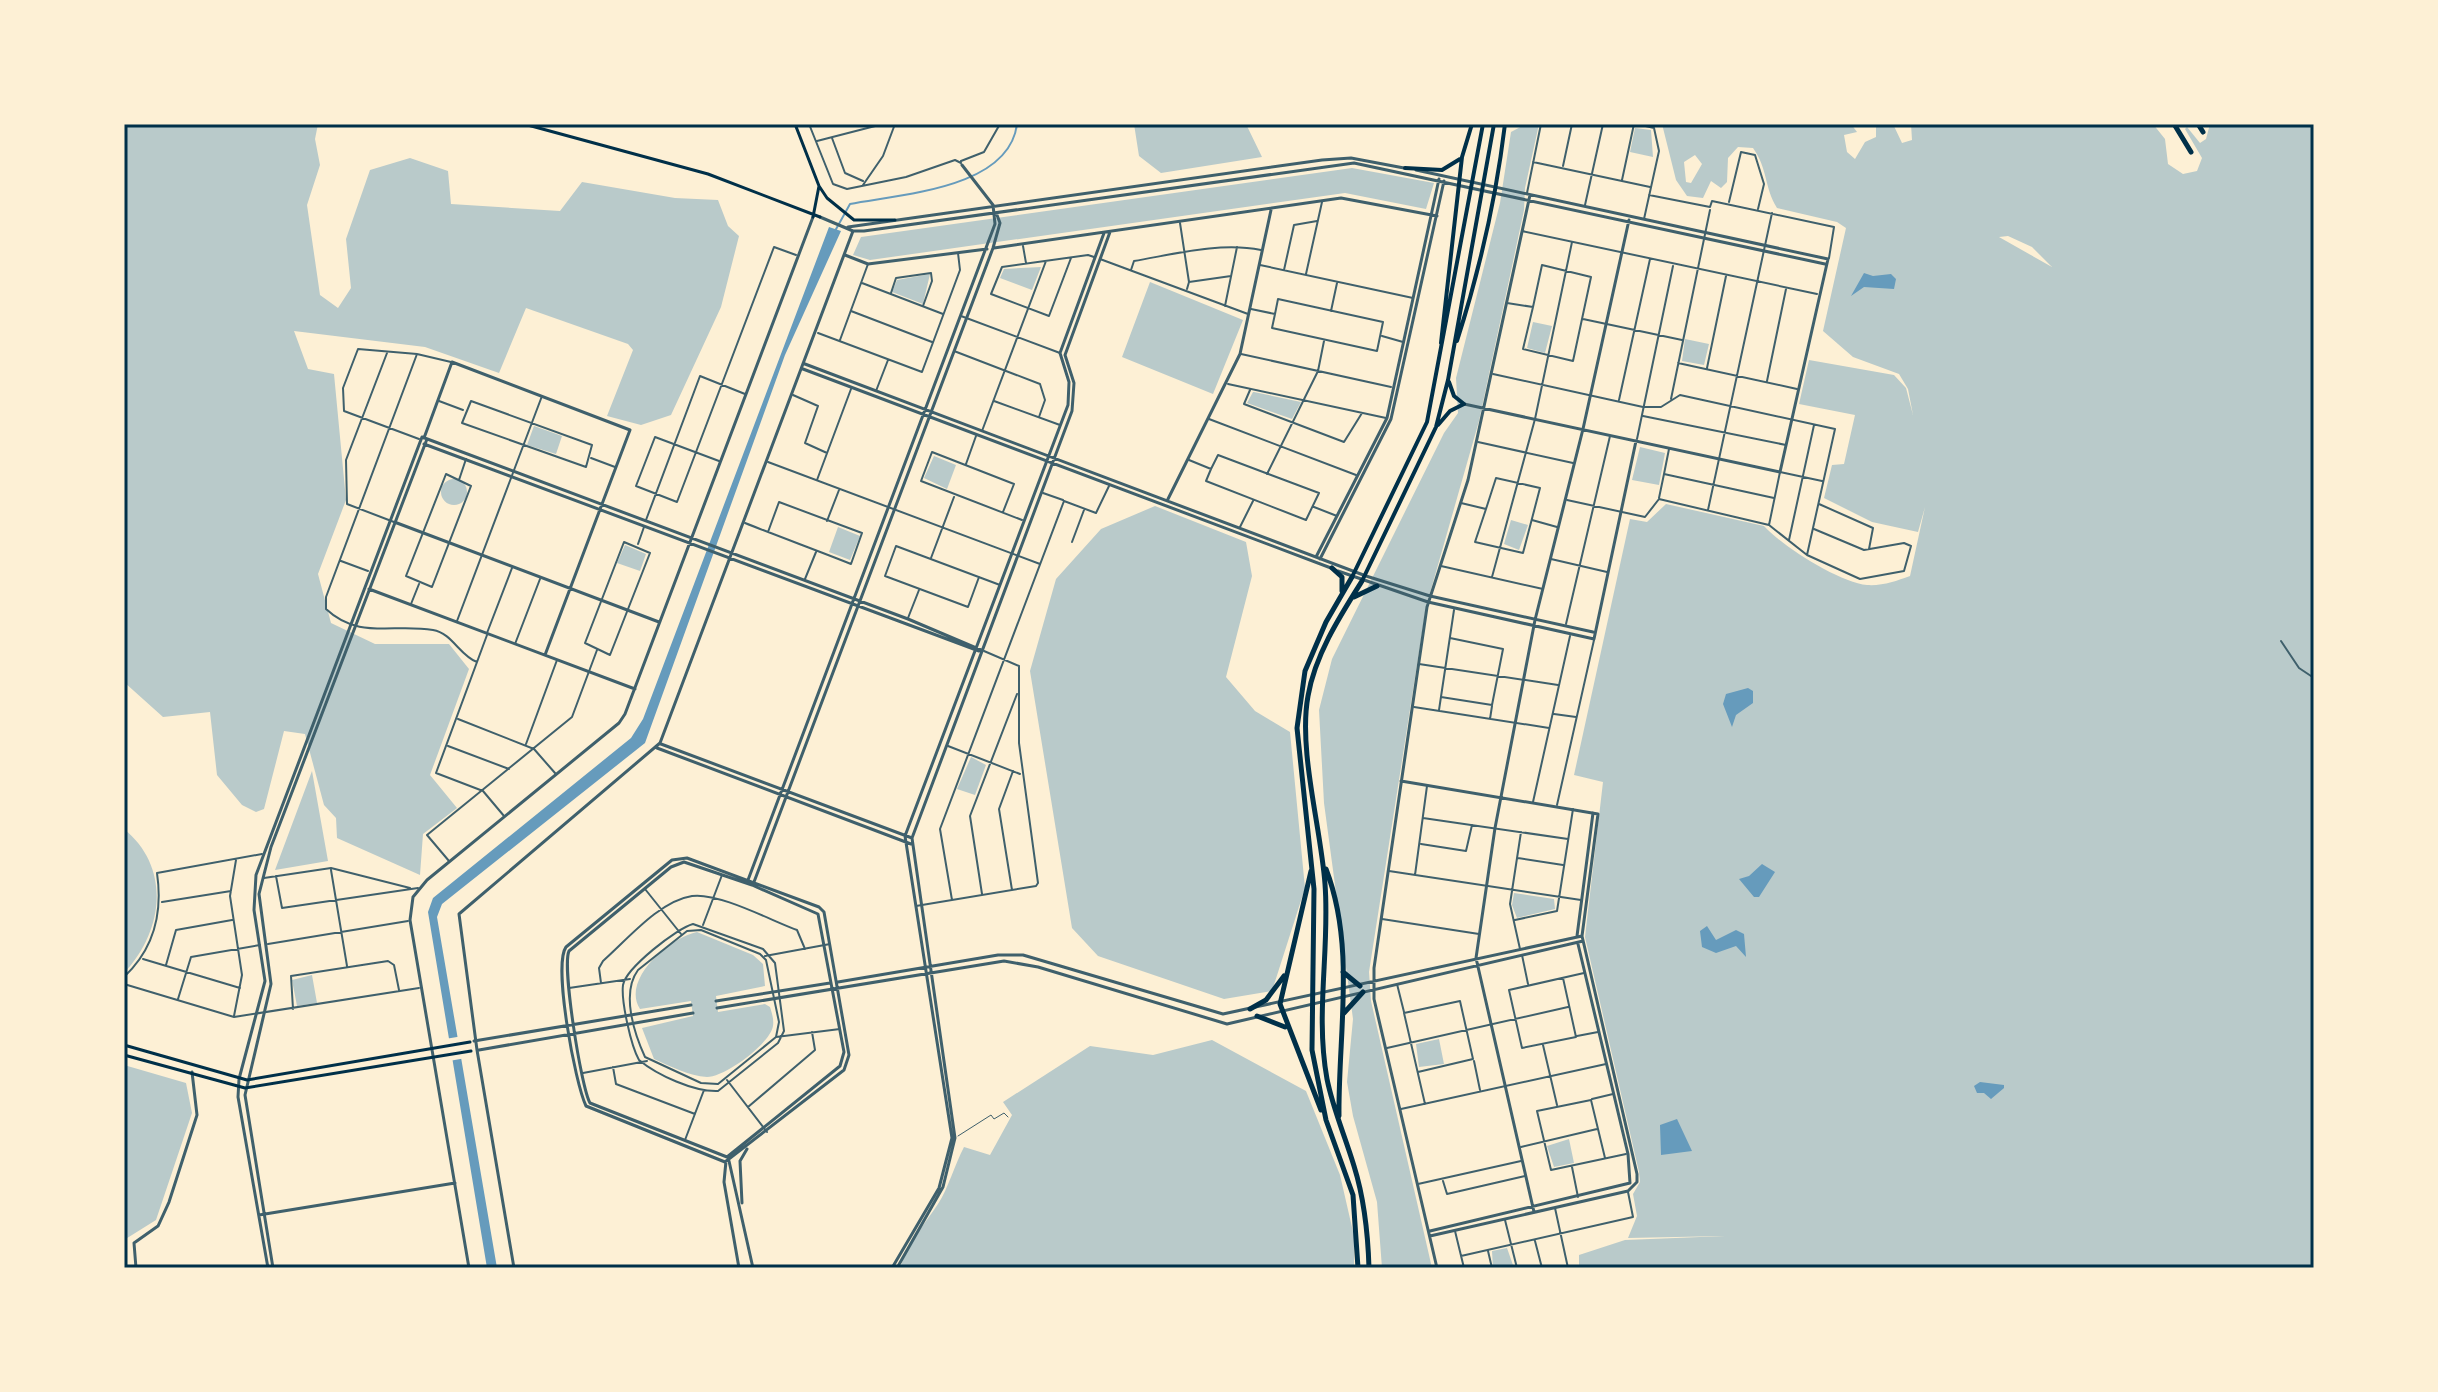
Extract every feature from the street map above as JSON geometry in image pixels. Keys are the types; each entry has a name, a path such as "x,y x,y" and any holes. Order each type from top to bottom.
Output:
{"highway":[{"path":"2174,124 2191,152"},
{"path":"2198,124 2203,132"},
{"path":"1332,568 1343,579 1341,597"},
{"path":"1326,1120 1315,1079 1310,1013 1314,906 1297,746 1299,701 1314,648 1354,575"},
{"path":"1364,579 1322,653 1307,699 1307,735 1326,901 1320,1011 1323,1054 1339,1125 1355,1166 1369,1268"},
{"path":"1350,600 1377,586"},
{"path":"1323,862 1335,893 1345,990 1338,1060 1339,1125"},
{"path":"1312,866 1280,1007 1353,1195 1358,1268"},
{"path":"1250,1009 1266,1000 1286,972"},
{"path":"1343,972 1362,989 1344,1014"},
{"path":"1257,1016 1286,1028"}],"main road":[{"path":"524,124 708,174 820,217"},
{"path":"795,124 819,186 827,198 851,219 861,222 895,220"},
{"path":"1438,371 1462,157 1472,124"},
{"path":"1354,575 1415,453 1434,397 1483,124"},
{"path":"1364,579 1436,427 1448,380 1494,124"},
{"path":"1452,358 1480,268 1497,190 1505,124"},
{"path":"1405,168 1442,170 1462,157"},
{"path":"814,216 819,186"},
{"path":"1436,427 1450,411 1464,404 1454,396 1448,380"},
{"path":"124,1045 247,1080 470,1042"},
{"path":"124,1055 245,1088 471,1051"}],"street":[{"path":"809,124 833,184 847,189 961,163 984,152 1000,124"},
{"path":"816,141 883,124"},
{"path":"863,184 883,156 895,124"},
{"path":"1437,1268 1385,1048 1373,983 1428,602 1477,442 1522,231 1541,124"},
{"path":"1563,168 1572,124"},
{"path":"1585,207 1603,124"},
{"path":"1621,181 1635,124 1654,128 1659,151 1644,220"},
{"path":"831,136 845,173 863,184"},
{"path":"1729,204 1741,152 1755,155 1764,184 1758,210"},
{"path":"848,227 1337,159 1405,168 1442,179"},
{"path":"1533,162 1650,187"},
{"path":"753,883 993,248 1000,223 996,212 961,163"},
{"path":"820,217 853,231 1343,163 1585,207 1825,264"},
{"path":"1318,560 1391,419 1442,179"},
{"path":"1649,195 1710,207"},
{"path":"1528,196 1828,259"},
{"path":"845,255 868,264 1352,198 1434,215"},
{"path":"1306,275 1322,201"},
{"path":"1671,401 1712,201 1834,227 1769,525"},
{"path":"1165,506 1240,354 1271,208"},
{"path":"747,881 986,249 996,212"},
{"path":"1708,510 1772,213"},
{"path":"1318,560 1387,418 1398,388 1413,298 1434,215"},
{"path":"469,1268 410,920 413,897 449,862 619,723 635,689 814,216"},
{"path":"1534,1209 1476,958 1495,828 1535,620 1575,464 1629,219"},
{"path":"1284,270 1294,225 1318,221"},
{"path":"1180,222 1189,282 1186,291"},
{"path":"514,1268 477,1050 459,914 658,746 853,231"},
{"path":"1522,231 1818,295"},
{"path":"894,1268 939,1188 951,1144 905,839 1015,554 1061,425 1070,393 1062,354 1110,232"},
{"path":"1099,259 1104,233"},
{"path":"1492,577 1535,419 1572,242"},
{"path":"1023,245 1026,264"},
{"path":"1130,271 1134,261 1184,253 1238,246 1262,250"},
{"path":"1225,306 1238,246"},
{"path":"720,461 697,452 655,437 636,486 677,502 697,452 774,247 797,256"},
{"path":"816,332 922,372 960,270 958,252"},
{"path":"1071,258 1049,316 991,294 1002,267 1071,258 1099,259 1249,315"},
{"path":"1619,401 1650,259"},
{"path":"966,465 982,431 1046,261"},
{"path":"840,341 868,264"},
{"path":"1557,806 1673,264"},
{"path":"1258,265 1413,298"},
{"path":"1542,265 1567,271 1591,277 1573,361 1523,349 1542,265"},
{"path":"891,294 896,278 931,273 932,281 923,306"},
{"path":"1706,369 1726,275"},
{"path":"1189,282 1232,276"},
{"path":"1331,311 1338,282"},
{"path":"862,283 943,314"},
{"path":"1766,382 1786,288"},
{"path":"1278,299 1331,311 1383,322 1377,351 1272,328 1278,299"},
{"path":"1507,303 1533,307"},
{"path":"1250,308 1275,314"},
{"path":"851,311 933,342"},
{"path":"960,316 1062,354"},
{"path":"1582,319 1682,340"},
{"path":"1381,336 1404,342"},
{"path":"1267,474 1318,371 1324,340"},
{"path":"545,655 571,589 601,507 617,467 630,430 452,362 417,354 358,349 343,388 344,411 363,417 389,428 512,473 601,507 645,524 725,554 805,580 1019,666 1023,775 1036,886 915,907"},
{"path":"388,351 346,460 347,504 659,622"},
{"path":"953,351 1040,384 1045,400 1039,417"},
{"path":"417,354 326,597 326,609 338,620 355,627 376,631 433,630 445,635 467,659 477,662"},
{"path":"894,1268 943,1187 955,1138 912,841 1001,586 1054,460 1075,398 1062,354"},
{"path":"1240,354 1398,388"},
{"path":"876,391 888,359"},
{"path":"262,1215 245,1088 271,984 260,903 263,878 271,847 355,627 371,572 452,362"},
{"path":"1677,363 1798,389"},
{"path":"804,367 876,391 924,412"},
{"path":"804,367 851,388 982,431 1048,458"},
{"path":"1491,374 1643,407 1661,407 1680,395 1835,429 1807,555"},
{"path":"637,546 700,376 745,394"},
{"path":"1226,383 1387,418"},
{"path":"817,480 851,388"},
{"path":"1251,389 1244,404 1344,442 1362,413"},
{"path":"793,395 818,406 805,443 827,453"},
{"path":"456,622 542,396"},
{"path":"994,400 1061,425"},
{"path":"438,401 464,411"},
{"path":"471,401 532,422 592,445 590,457 583,468 462,423 464,411 471,401"},
{"path":"1464,404 1824,481"},
{"path":"931,414 978,436 1240,527 1377,586 1454,609 1594,639"},
{"path":"1642,415 1786,445"},
{"path":"1208,419 1358,475"},
{"path":"1789,541 1814,424"},
{"path":"1565,625 1610,435"},
{"path":"423,440 512,473"},
{"path":"271,1268 238,1088 265,981 253,891 263,854 350,625 396,523 423,440"},
{"path":"1477,442 1575,464"},
{"path":"1565,499 1645,517 1659,499 1669,448"},
{"path":"1003,512 1014,484 932,452 921,481 1025,521"},
{"path":"1218,455 1319,493 1306,520 1206,481 1211,469 1218,455"},
{"path":"590,457 617,467"},
{"path":"459,480 466,458"},
{"path":"1188,459 1211,469"},
{"path":"1054,460 1165,506 1354,575"},
{"path":"768,462 1040,564"},
{"path":"1664,474 1774,498"},
{"path":"444,475 459,480 471,486 434,586 420,583 406,576 444,475"},
{"path":"1496,478 1540,488 1523,553 1475,542 1486,509 1496,478"},
{"path":"1041,492 1096,513 1101,510 1110,484"},
{"path":"827,521 839,489"},
{"path":"931,559 955,495"},
{"path":"1659,499 1769,525 1807,555 1860,579 1904,571 1911,546 1904,543 1869,551 1814,529"},
{"path":"1240,527 1254,500"},
{"path":"952,900 940,829 1064,501"},
{"path":"745,523 816,551 851,564 862,533 779,502 768,532"},
{"path":"1460,502 1486,509"},
{"path":"1819,504 1873,528 1869,551"},
{"path":"1313,506 1337,516"},
{"path":"1072,542 1085,508"},
{"path":"1532,520 1559,527"},
{"path":"623,543 637,546 650,553 612,654 597,650 585,643 601,600 623,543"},
{"path":"979,577 968,607 885,576 896,546 979,577 1001,586"},
{"path":"805,580 816,551"},
{"path":"732,556 852,605 979,649"},
{"path":"1550,559 1607,572"},
{"path":"339,561 371,572"},
{"path":"1440,566 1543,589"},
{"path":"505,817 483,791 436,773 512,567"},
{"path":"515,644 540,578"},
{"path":"1364,579 1593,632"},
{"path":"411,605 420,583"},
{"path":"367,588 635,689"},
{"path":"908,619 919,589"},
{"path":"1439,711 1454,609"},
{"path":"1533,803 1571,633"},
{"path":"1450,638 1503,649 1490,719"},
{"path":"2281,641 2299,668 2314,678"},
{"path":"449,862 427,835 572,717 597,650"},
{"path":"525,745 557,660"},
{"path":"1419,664 1559,686"},
{"path":"982,895 970,819 1019,689"},
{"path":"1441,697 1492,705"},
{"path":"1412,706 1549,728"},
{"path":"1553,714 1577,717"},
{"path":"456,719 534,749 556,774"},
{"path":"947,745 1023,775"},
{"path":"446,746 509,769"},
{"path":"658,746 912,841"},
{"path":"1012,890 999,809 1013,771"},
{"path":"1401,781 1598,814 1599,831 1580,939 1637,1174 1637,1182 1628,1191 1429,1234"},
{"path":"1415,875 1428,785"},
{"path":"1514,920 1557,911 1573,809"},
{"path":"1429,1234 1630,1183 1628,1154 1598,1032 1580,939 1593,813"},
{"path":"1423,818 1568,839"},
{"path":"1419,843 1466,851 1472,825"},
{"path":"1521,832 1510,904 1529,985"},
{"path":"124,977 143,959 161,902 157,873 263,854"},
{"path":"234,1017 241,988 231,891 236,858"},
{"path":"1517,858 1564,865"},
{"path":"684,862 753,883 813,909 821,920 828,944 842,1029 844,1052 840,1066 727,1160 595,1107 588,1099 580,1074 566,989 565,964 569,951 643,887 671,867 684,862"},
{"path":"263,878 331,868 411,889"},
{"path":"331,868 347,967"},
{"path":"1388,871 1582,900"},
{"path":"702,928 722,873"},
{"path":"276,876 282,908 420,888"},
{"path":"643,887 682,935"},
{"path":"161,902 231,891"},
{"path":"601,983 599,968 603,961 662,910 689,896 713,899 797,930 805,949"},
{"path":"1381,919 1480,934"},
{"path":"165,966 176,930 233,920"},
{"path":"267,944 410,920"},
{"path":"782,1036 778,1000 763,957 693,924 678,930 630,971 625,980 623,988 630,1016 648,1060 706,1084 727,1080 776,1037 842,1029"},
{"path":"770,955 702,928 682,935 631,979 628,987 629,1024 635,1052 642,1062 653,1070 704,1090 718,1091 730,1084 782,1036"},
{"path":"717,1008 1013,962 1227,1024 1345,990 1397,984 1580,939"},
{"path":"763,957 828,944"},
{"path":"177,1000 191,957 261,945"},
{"path":"716,1001 1023,955 1223,1014 1345,998 1373,983 1476,958 1521,952"},
{"path":"770,955 776,992"},
{"path":"143,959 241,988"},
{"path":"293,1010 291,976 388,961 394,965 399,991"},
{"path":"1585,972 1509,990 1515,1019 1522,1048 1598,1032"},
{"path":"1563,978 1576,1037"},
{"path":"566,989 631,979"},
{"path":"124,984 234,1017 422,987"},
{"path":"1397,984 1425,1104"},
{"path":"776,1037 778,1000"},
{"path":"1404,1013 1460,1001 1481,1091"},
{"path":"470,1042 691,1005"},
{"path":"1385,1048 1569,1007"},
{"path":"471,1051 693,1013"},
{"path":"748,1107 815,1050 812,1032"},
{"path":"1543,1044 1558,1107"},
{"path":"1418,1072 1473,1059"},
{"path":"580,1074 648,1060"},
{"path":"1400,1110 1608,1063"},
{"path":"613,1067 616,1084 695,1114"},
{"path":"136,1268 134,1243 161,1222 195,1120 192,1072"},
{"path":"727,1080 766,1130"},
{"path":"684,1143 706,1084"},
{"path":"1613,1094 1537,1111 1551,1170 1628,1154"},
{"path":"1591,1100 1605,1158"},
{"path":"1519,1147 1598,1129"},
{"path":"741,1206 744,1192 740,1161 766,1130"},
{"path":"727,1160 751,1145"},
{"path":"727,1160 741,1206 753,1268"},
{"path":"727,1160 726,1196 739,1268"},
{"path":"1418,1184 1522,1161"},
{"path":"1571,1166 1578,1197"},
{"path":"1443,1179 1447,1194 1526,1176"},
{"path":"262,1215 455,1183"},
{"path":"1461,1256 1633,1217 1628,1191"},
{"path":"1555,1207 1568,1268"},
{"path":"1505,1218 1517,1268"},
{"path":"1455,1230 1464,1268"},
{"path":"1535,1239 1542,1268"},
{"path":"1488,1250 1492,1268"}],"lane":[{"path":"955,1138 991,1115 994,1119 1004,1113 1008,1117"}],"shaded area":[{"path":"124,124 318,124 315,139 320,165 307,205 320,295 338,308 351,288 346,239 370,170 410,158 448,171 451,204 560,211 582,182 675,198 718,200 728,226 739,236 721,307 671,415 641,425 607,416 633,350 628,344 526,308 499,373 425,347 294,331 308,369 334,374 346,500 318,574 331,623 375,644 449,644 469,669 430,775 457,808 423,834 420,875 337,838 336,818 324,805 305,734 284,731 264,809 256,812 242,805 217,775 210,712 163,717 124,682"},
{"path":"1134,124 1246,124 1262,157 1161,173 1139,156"},
{"path":"1526,124 1539,124 1525,188 1524,210 1479,421 1426,607 1369,972 1371,1001 1432,1268 1382,1268 1377,1202 1353,1116 1347,1082 1353,1019 1324,803 1319,710 1332,659 1444,433 1458,413 1456,378 1500,203 1511,132"},
{"path":"1662,124 1851,124 1857,132 1844,135 1847,152 1855,159 1865,142 1876,137 1876,124 1893,124 1902,143 1912,140 1911,124 2153,124 2165,139 2168,164 2183,174 2197,171 2202,158 2185,129 2187,127 2200,143 2206,139 2210,124 2314,126 2314,1268 1579,1268 1579,1255 1625,1240 1725,1236 1628,1238 1637,1216 1633,1194 1640,1182 1639,1172 1585,937 1603,782 1574,775 1630,519 1647,522 1666,504 1764,526 1797,553 1827,571 1856,583 1873,585 1910,576 1925,507 1918,532 1872,522 1824,498 1832,465 1844,464 1855,415 1799,404 1809,360 1894,375 1906,388 1913,415 1908,389 1899,374 1853,357 1823,331 1846,228 1837,222 1777,208 1753,148 1738,147 1728,158 1727,182 1721,188 1711,181 1703,198 1687,196 1676,180","holes":["1695,155 1702,164 1691,183 1686,182 1684,162","2008,236 2032,247 2052,267 1999,237"]},
{"path":"1635,128 1651,130 1653,157 1630,152"},
{"path":"1352,168 1434,183 1426,209 1345,193 870,260 853,255 861,237"},
{"path":"1041,267 1032,290 1000,278 1004,269"},
{"path":"930,274 923,304 892,292 897,280"},
{"path":"1150,282 1243,320 1213,394 1122,357"},
{"path":"1533,322 1552,326 1545,353 1527,348"},
{"path":"1685,339 1709,344 1704,365 1682,361"},
{"path":"1253,392 1301,402 1292,419 1247,403"},
{"path":"534,426 562,436 556,454 527,445"},
{"path":"1640,447 1665,453 1659,485 1632,480"},
{"path":"934,456 956,465 947,489 924,478"},
{"path":"454,479 463,483 467,492 463,501 454,505 445,501 441,492 445,483"},
{"path":"1155,506 1246,542 1252,576 1226,677 1255,711 1290,732 1305,888 1272,991 1224,999 1098,956 1072,928 1030,671 1056,579 1101,529"},
{"path":"1511,520 1528,525 1519,550 1504,544"},
{"path":"838,527 860,536 850,560 829,552"},
{"path":"625,545 646,554 640,571 617,563"},
{"path":"971,757 986,765 975,795 957,789"},
{"path":"312,771 328,861 275,870"},
{"path":"124,829 150,862 157,900 147,939 124,973"},
{"path":"1514,893 1554,899 1555,909 1517,918 1512,905"},
{"path":"697,932 753,955 763,964 765,986 716,996 718,1012 765,1004 770,1007 773,1021 770,1033 756,1050 735,1066 707,1077 687,1073 654,1059 642,1028 693,1016 691,1001 640,1009 636,998 642,973 651,962 674,942"},
{"path":"312,975 317,1003 297,1006 292,980"},
{"path":"1439,1039 1444,1064 1419,1067 1416,1044"},
{"path":"1212,1040 1306,1091 1340,1175 1354,1236 1354,1268 900,1268 912,1242 942,1198 964,1147 990,1155 1012,1115 1003,1102 1090,1046 1153,1055"},
{"path":"124,1065 186,1083 192,1113 156,1220 124,1240"},
{"path":"1569,1139 1574,1163 1554,1167 1547,1146"},
{"path":"1507,1248 1514,1268 1493,1268 1492,1251"}],"water":[{"path":"829,227 841,231 785,355 645,743 442,904 437,917 497,1268 487,1268 428,912 433,898 631,738 643,719"},
{"path":"1864,273 1873,276 1891,274 1896,279 1894,289 1864,287 1851,296"},
{"path":"1748,688 1753,691 1753,703 1736,715 1732,727 1723,704 1726,694"},
{"path":"1762,864 1775,872 1759,897 1754,897 1739,879 1749,876"},
{"path":"1707,926 1716,940 1736,930 1744,934 1746,957 1736,946 1716,953 1702,947 1700,931"},
{"path":"1980,1082 2004,1085 2004,1088 1991,1099 1984,1093 1977,1093 1974,1086"},
{"path":"1677,1119 1692,1151 1661,1155 1660,1125"}],"pier":[{"path":"463,1036 466,1058 449,1061 445,1039"}],"waterway":[{"path":"835,231 850,204 950,185 995,163 1010,146 1017,124"}]}
